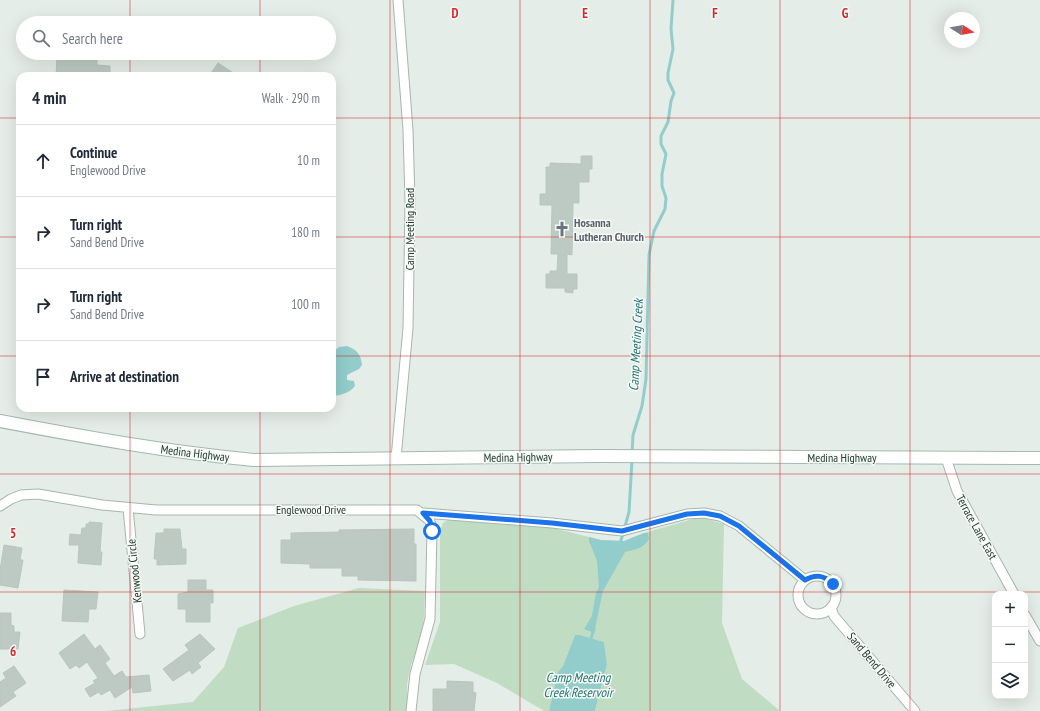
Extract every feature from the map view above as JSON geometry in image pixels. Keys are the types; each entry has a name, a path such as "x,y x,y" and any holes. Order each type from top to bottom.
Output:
{"main road":[{"name":"Medina Highway","path":"0,421 115,443 200,455 254,460 601,456 1040,458"}],"street":[{"name":"Camp Meeting Road","path":"396,458 408,328 410,202 408,130 398,0"},
{"name":"Terrace Lane East","path":"946,458 957,491 1012,591"},
{"name":"Englewood Drive","path":"0,506 11,499 22,495 38,494 128,508 156,510 406,509 417,510 423,513"},
{"name":"Kenwood Circle","path":"128,508 140,634"},
{"path":"423,513 559,524 622,531 696,513 720,516 739,526 759,541 805,580"},
{"path":"411,711 415,674 430,618 432,531 430,521 423,513"},
{"path":"817,575 823,576 833,584 836,596 831,608 820,614 814,614 803,608 799,603 798,590 805,580 817,575"},
{"name":"Sand Bend Drive","path":"831,608 834,616 915,711"},
{"path":"1028,620 1040,641"}],"green space":[{"path":"700,517 724,524 722,623 742,679 780,711 595,711 607,664 604,642 580,635 575,635 563,666 558,672 549,711 544,711 497,683 454,664 425,665 440,622 440,531 443,523 448,520 553,528 601,540 624,541 644,533"},
{"path":"359,588 425,591 423,634 411,665 407,684 407,711 106,711 193,702 224,667 238,628 294,606"}],"water":[{"path":"347,346 353,349 361,358 362,365 359,369 347,375 347,380 354,381 355,386 345,393 336,396 336,350 339,347"},
{"path":"644,533 648,533 649,539 647,542 639,548 625,552 603,591 594,633 584,629 592,616 596,593 599,587 597,561 589,541 589,537 601,540 624,541"},
{"name":"Camp Meeting Creek Reservoir","path":"575,635 604,642 607,664 595,711 549,711 558,672 563,666"}],"building":[{"path":"57,60 97,60 97,65 110,66 110,72 56,72"},
{"path":"218,63 232,72 212,72"},
{"name":"Hosanna Lutheran Church","path":"581,156 592,156 592,169 589,169 589,182 579,182 579,203 573,203 572,255 567,254 567,274 577,274 577,289 573,289 573,293 565,292 565,288 546,288 546,274 550,274 550,271 557,271 558,254 551,254 552,205 540,205 540,194 546,194 546,167 550,167 550,163 581,164"},
{"path":"89,522 102,523 100,552 102,552 101,565 78,563 79,545 69,545 70,534 81,535 82,528 86,528 86,524 89,524"},
{"path":"164,529 180,529 182,549 186,549 186,564 157,565 157,559 154,559 156,533 164,533"},
{"path":"414,529 414,544 416,544 416,581 358,580 358,576 342,576 342,568 310,568 310,564 281,563 281,540 291,540 291,533 339,532 339,530"},
{"path":"4,545 22,548 20,560 23,560 18,588 0,585 0,570"},
{"path":"188,580 206,580 206,590 213,590 213,603 210,603 210,622 186,622 186,609 178,609 178,594 188,592"},
{"path":"64,590 98,592 96,609 89,609 88,622 62,621"},
{"path":"0,613 11,613 11,625 14,626 14,632 20,632 18,649 0,649"},
{"path":"84,634 95,649 100,645 110,659 105,663 114,676 122,671 126,677 149,675 151,691 133,693 132,687 115,698 110,690 101,695 99,692 90,697 85,689 95,683 93,681 98,678 87,662 79,668 76,665 70,669 59,653"},
{"path":"200,634 215,649 198,663 201,667 192,674 190,670 173,681 163,669 189,650 185,645"},
{"path":"14,666 26,683 13,692 16,696 0,707 0,682 6,678 3,673"},
{"path":"447,681 473,682 473,692 476,693 474,711 433,711 433,689 447,689"}],"waterway":[{"name":"Camp Meeting Creek","path":"632,454 633,435 642,406 646,379 649,255 654,231 665,209 666,198 662,186 662,174 666,154 661,144 661,136 668,122 671,101 674,93 668,80 673,49 671,29 673,0"},
{"name":"Camp Meeting Creek","path":"620,544 629,512 632,460"},
{"name":"Camp Meeting Creek","path":"590,641 594,629"}],"place":[{"name":"Hosanna Lutheran Church","path":"562,229"}],"route":[{"path":"432,531 430,521 423,513 552,523 611,531 631,529 687,514 704,513 720,516 739,526 805,580 817,575 823,576 833,584"}]}
